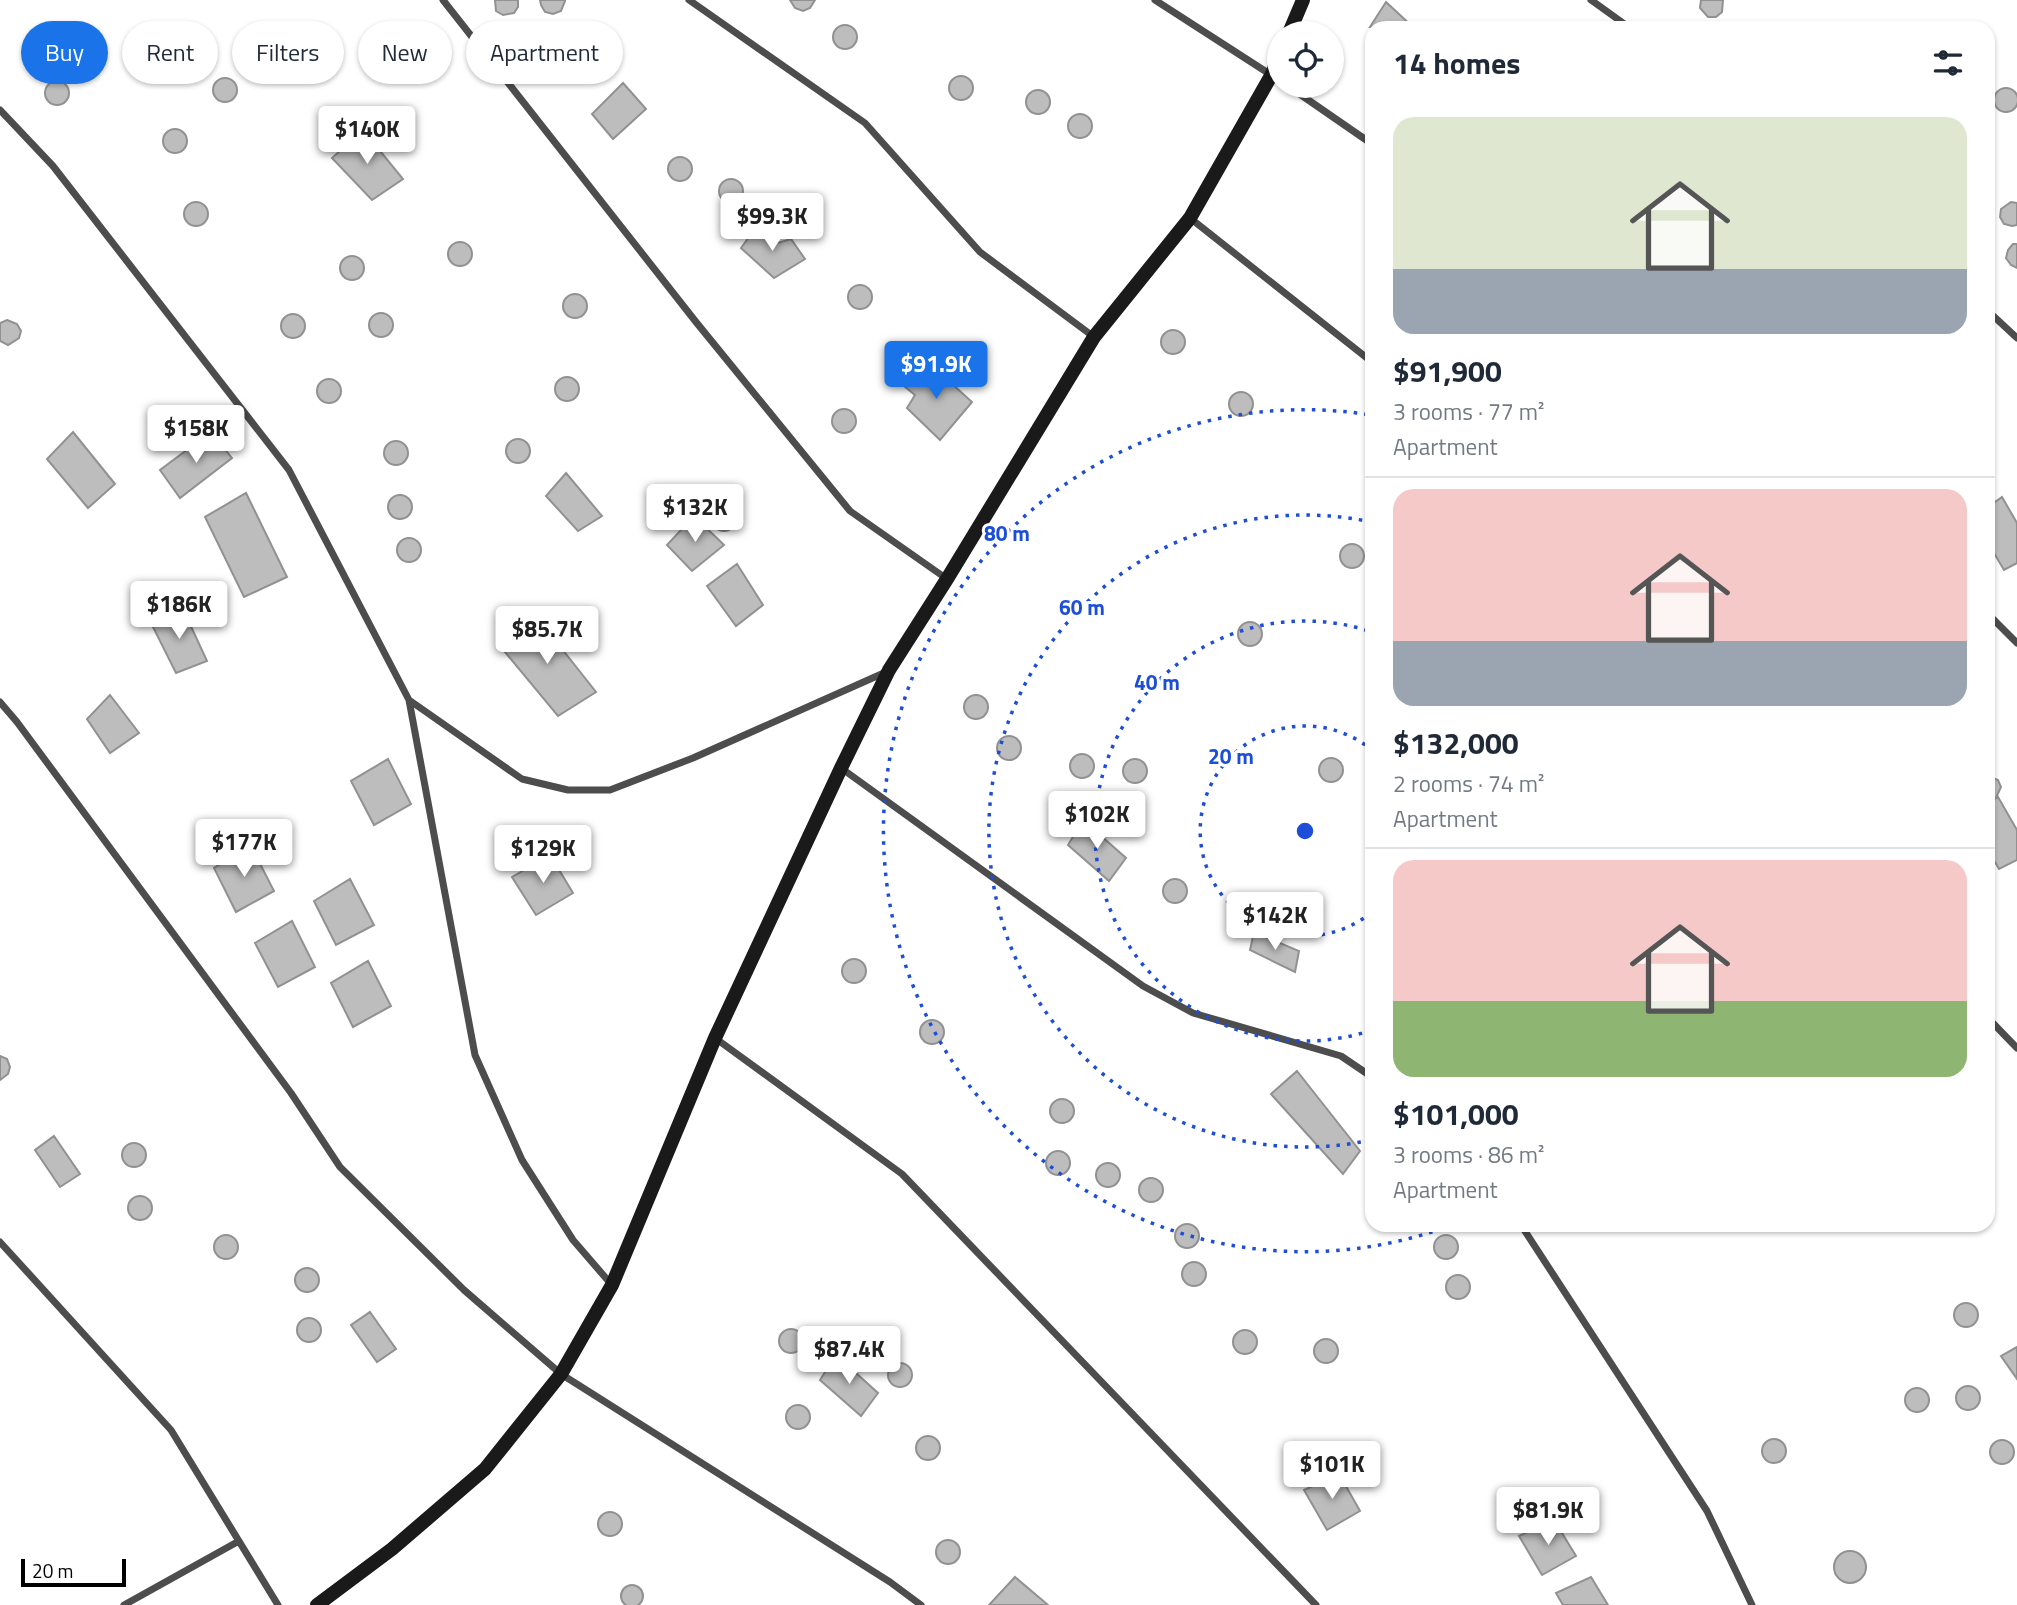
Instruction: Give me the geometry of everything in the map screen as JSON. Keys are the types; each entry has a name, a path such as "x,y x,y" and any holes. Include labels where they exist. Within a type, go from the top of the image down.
{"street":[{"path":"443,0 696,322 850,511 947,579"},
{"path":"689,0 865,123 980,252 1094,337"},
{"path":"1155,0 1267,72"},
{"path":"1294,21 1303,0"},
{"path":"1591,0 1620,21"},
{"path":"317,1605 393,1549 485,1469 561,1374 612,1285 715,1038 889,670 1094,337 1190,218 1267,90"},
{"path":"1305,98 1365,139"},
{"path":"0,110 53,166 289,470 409,700 475,1055 522,1160 573,1240 612,1285"},
{"path":"1190,218 1365,356"},
{"path":"1995,318 2017,338"},
{"path":"1995,621 2017,643"},
{"path":"409,700 522,779 568,790 610,790 693,758 889,670"},
{"path":"0,702 290,1093 340,1167 464,1290 561,1374 921,1605"},
{"path":"841,768 1143,986 1193,1013 1341,1056 1365,1072"},
{"path":"1995,1024 2017,1048"},
{"path":"715,1038 902,1174 1316,1605"},
{"path":"1526,1232 1707,1511 1752,1605"},
{"path":"0,1241 171,1430 278,1605"},
{"path":"124,1605 239,1541"}],"building":[{"path":"495,0 518,0 518,7 514,13 503,15 496,11"},
{"path":"540,0 565,1 561,11 553,14 545,12"},
{"path":"790,0 815,0 810,8 803,11 795,8"},
{"path":"1701,0 1723,0 1722,12 1716,17 1708,17 1700,8"},
{"path":"1386,2 1406,21 1374,21"},
{"path":"845,25 854,28 857,37 854,46 845,49 836,46 833,37 836,28"},
{"path":"961,76 970,79 973,88 970,97 961,100 952,97 949,88 952,79"},
{"path":"230,79 232,84 236,85 234,99 225,102 216,99 213,90 218,80"},
{"path":"623,83 646,109 613,139 592,114"},
{"path":"48,84 66,84 66,102 57,105 48,102 45,93"},
{"path":"2011,89 2017,95 2015,109 2006,112 1997,109 1997,91"},
{"path":"1038,90 1047,93 1050,102 1047,111 1038,114 1029,111 1026,102 1029,93"},
{"path":"1080,114 1089,117 1092,126 1089,135 1080,138 1071,135 1068,126 1071,117"},
{"path":"175,129 184,132 187,141 184,150 175,153 166,150 163,141 166,132"},
{"path":"363,130 403,179 372,200 332,158"},
{"path":"680,157 689,160 692,169 689,178 680,181 671,178 668,169 671,160"},
{"path":"731,179 740,182 743,191 740,200 731,203 722,200 719,191 722,182"},
{"path":"196,202 205,205 208,214 205,223 196,226 187,223 184,214 187,205"},
{"path":"2011,202 2017,203 2017,225 2012,226 2004,224 2000,217 2001,209"},
{"path":"757,226 778,243 791,239 805,259 774,278 741,248"},
{"path":"460,242 469,245 472,254 469,263 460,266 451,263 448,254 451,245"},
{"path":"2013,244 2017,244 2017,268 2006,258"},
{"path":"352,256 361,259 364,268 361,277 352,280 343,277 340,268 343,259"},
{"path":"860,285 869,288 872,297 869,306 860,309 851,306 848,297 851,288"},
{"path":"575,294 584,297 587,306 584,315 575,318 566,315 563,306 566,297"},
{"path":"381,313 390,316 393,325 390,334 381,337 372,334 369,325 372,316"},
{"path":"293,314 302,317 305,326 302,335 293,338 284,335 281,326 284,317"},
{"path":"7,320 17,324 21,331 19,338 8,345 0,341 0,323"},
{"path":"1173,330 1182,333 1185,342 1182,351 1173,354 1164,351 1161,342 1164,333"},
{"path":"928,362 972,402 940,440 907,408 915,395 905,387"},
{"path":"567,377 576,380 579,389 576,398 567,401 558,398 555,389 558,380"},
{"path":"329,379 338,382 341,391 338,400 329,403 320,400 317,391 320,382"},
{"path":"1241,392 1250,395 1253,404 1250,413 1241,416 1232,413 1229,404 1232,395"},
{"path":"844,409 853,412 856,421 853,430 844,433 835,430 832,421 835,412"},
{"path":"73,432 115,484 88,508 47,459"},
{"path":"211,432 232,458 180,498 160,470"},
{"path":"518,439 527,442 530,451 527,460 518,463 509,460 506,451 509,442"},
{"path":"396,441 405,444 408,453 405,462 396,465 387,462 384,453 387,444"},
{"path":"566,473 602,516 578,531 546,496"},
{"path":"246,493 287,577 244,597 205,517"},
{"path":"400,495 409,498 412,507 409,516 400,519 391,516 388,507 391,498"},
{"path":"2002,497 2017,523 2017,563 2004,570 1995,555 1995,502"},
{"path":"724,507 733,510 736,519 733,528 724,531 715,528 712,519 715,510"},
{"path":"694,516 724,545 692,571 667,545"},
{"path":"409,538 418,541 421,550 418,559 409,562 400,559 397,550 400,541"},
{"path":"1352,544 1361,547 1364,556 1361,565 1352,568 1343,565 1340,556 1343,547"},
{"path":"737,564 763,605 736,626 707,586"},
{"path":"182,607 207,661 176,673 151,623"},
{"path":"532,611 596,692 558,716 500,646"},
{"path":"1250,622 1259,625 1262,634 1259,643 1250,646 1241,643 1238,634 1241,625"},
{"path":"110,695 139,733 110,753 87,719"},
{"path":"976,695 985,698 988,707 985,716 976,719 967,716 964,707 967,698"},
{"path":"1009,736 1018,739 1021,748 1018,757 1009,760 1000,757 997,748 1000,739"},
{"path":"1082,754 1091,757 1094,766 1091,775 1082,778 1073,775 1070,766 1073,757"},
{"path":"1331,758 1340,761 1343,770 1340,779 1331,782 1322,779 1319,770 1322,761"},
{"path":"388,759 411,804 374,825 351,781"},
{"path":"1135,759 1144,762 1147,771 1144,780 1135,783 1126,780 1123,771 1126,762"},
{"path":"1995,779 2001,787 1995,798"},
{"path":"1110,793 1119,796 1122,805 1119,814 1110,817 1101,814 1098,805 1101,796"},
{"path":"1998,797 2017,830 2017,860 1999,869 1995,862 1995,799"},
{"path":"1083,820 1126,858 1109,881 1068,845"},
{"path":"251,846 274,891 236,912 214,868"},
{"path":"550,855 573,893 536,915 512,877"},
{"path":"350,879 374,925 336,945 314,901"},
{"path":"1175,879 1184,882 1187,891 1184,900 1175,903 1166,900 1163,891 1166,882"},
{"path":"292,921 315,967 278,987 255,943"},
{"path":"1254,932 1299,951 1295,972 1250,950"},
{"path":"854,959 863,962 866,971 863,980 854,983 845,980 842,971 845,962"},
{"path":"368,961 391,1006 353,1027 331,983"},
{"path":"932,1020 941,1023 944,1032 941,1041 932,1044 923,1041 920,1032 923,1023"},
{"path":"0,1056 7,1059 10,1067 8,1074 0,1080"},
{"path":"1297,1071 1360,1151 1343,1174 1271,1094"},
{"path":"1062,1099 1071,1102 1074,1111 1071,1120 1062,1123 1053,1120 1050,1111 1053,1102"},
{"path":"54,1136 80,1174 60,1187 35,1150"},
{"path":"134,1143 143,1146 146,1155 143,1164 134,1167 125,1164 122,1155 125,1146"},
{"path":"1058,1151 1067,1154 1070,1163 1067,1172 1058,1175 1049,1172 1046,1163 1049,1154"},
{"path":"1108,1163 1117,1166 1120,1175 1117,1184 1108,1187 1099,1184 1096,1175 1099,1166"},
{"path":"1151,1178 1160,1181 1163,1190 1160,1199 1151,1202 1142,1199 1139,1190 1142,1181"},
{"path":"140,1196 149,1199 152,1208 149,1217 140,1220 131,1217 128,1208 131,1199"},
{"path":"1187,1224 1196,1227 1199,1236 1196,1245 1187,1248 1178,1245 1175,1236 1178,1227"},
{"path":"226,1235 235,1238 238,1247 235,1256 226,1259 217,1256 214,1247 217,1238"},
{"path":"1446,1235 1455,1238 1458,1247 1455,1256 1446,1259 1437,1256 1434,1247 1437,1238"},
{"path":"1194,1262 1203,1265 1206,1274 1203,1283 1194,1286 1185,1283 1182,1274 1185,1265"},
{"path":"307,1268 316,1271 319,1280 316,1289 307,1292 298,1289 295,1280 298,1271"},
{"path":"1458,1275 1467,1278 1470,1287 1467,1296 1458,1299 1449,1296 1446,1287 1449,1278"},
{"path":"1966,1303 1975,1306 1978,1315 1975,1324 1966,1327 1957,1324 1954,1315 1957,1306"},
{"path":"370,1312 396,1349 377,1362 351,1325"},
{"path":"309,1318 318,1321 321,1330 318,1339 309,1342 300,1339 297,1330 300,1321"},
{"path":"791,1329 800,1332 803,1341 800,1350 791,1353 782,1350 779,1341 782,1332"},
{"path":"1245,1330 1254,1333 1257,1342 1254,1351 1245,1354 1236,1351 1233,1342 1236,1333"},
{"path":"1326,1339 1335,1342 1338,1351 1335,1360 1326,1363 1317,1360 1314,1351 1317,1342"},
{"path":"2017,1347 2017,1379 2001,1356"},
{"path":"836,1355 878,1393 861,1416 820,1380"},
{"path":"900,1363 909,1366 912,1375 909,1384 900,1387 891,1384 888,1375 891,1366"},
{"path":"1968,1386 1979,1393 1980,1398 1973,1409 1968,1410 1957,1403 1956,1398 1963,1387"},
{"path":"1917,1388 1928,1395 1929,1400 1922,1411 1917,1412 1906,1405 1905,1400 1912,1389"},
{"path":"798,1405 806,1409 810,1417 806,1425 798,1429 790,1425 786,1417 790,1409"},
{"path":"928,1436 936,1440 940,1448 936,1456 928,1460 920,1456 916,1448 920,1440"},
{"path":"1774,1439 1783,1442 1786,1451 1783,1460 1774,1463 1765,1460 1762,1451 1765,1442"},
{"path":"2002,1440 2013,1447 2014,1452 2007,1463 2002,1464 1991,1457 1990,1452 1997,1441"},
{"path":"1339,1474 1360,1511 1327,1530 1304,1490"},
{"path":"610,1512 618,1516 622,1524 618,1532 610,1536 602,1532 598,1524 602,1516"},
{"path":"1554,1520 1576,1556 1542,1575 1519,1536"},
{"path":"948,1540 956,1544 960,1552 956,1560 948,1564 940,1560 936,1552 940,1544"},
{"path":"1850,1551 1862,1555 1866,1567 1862,1579 1850,1583 1838,1579 1834,1567 1838,1555"},
{"path":"1015,1577 1048,1605 989,1605"},
{"path":"1591,1577 1608,1605 1563,1605 1556,1593"},
{"path":"632,1585 640,1588 640,1604 624,1604 621,1596 624,1588"}]}
